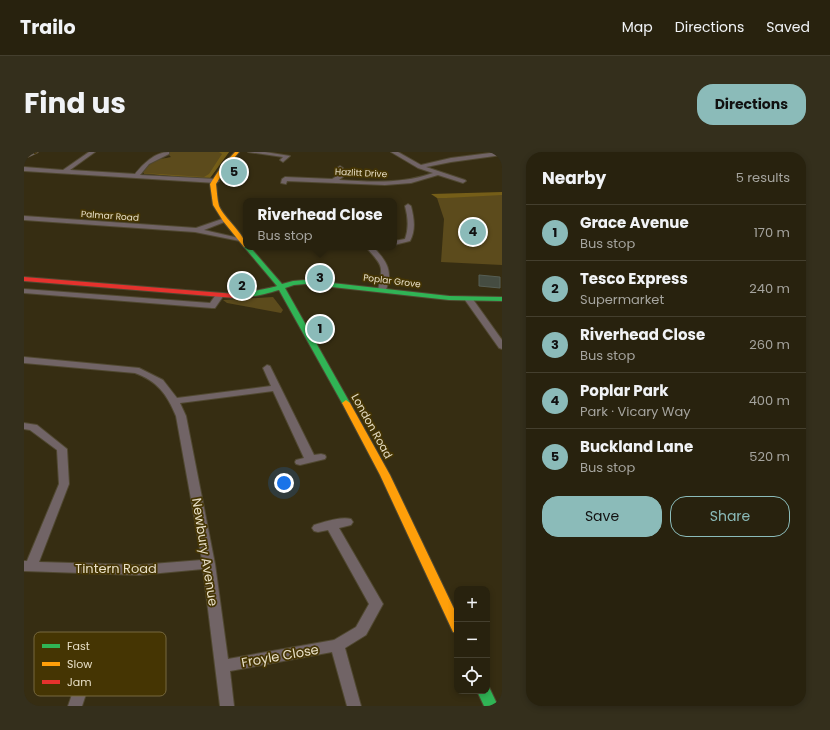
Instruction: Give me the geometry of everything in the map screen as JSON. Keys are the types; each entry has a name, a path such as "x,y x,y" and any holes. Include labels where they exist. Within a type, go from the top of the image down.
{"main road":[{"path":"214,183 223,168 237,152"},
{"name":"London Road","path":"214,183 216,205 225,220 243,243"},
{"name":"London Road","path":"249,250 281,287 291,303 385,475 454,622"},
{"name":"Poplar Grove","path":"24,279 220,295 247,295 293,283 305,282 469,300 502,299"},
{"path":"485,694 491,706"}],"street":[{"path":"64,172 92,152"},
{"path":"251,152 287,156 283,160"},
{"path":"394,152 420,167 464,181"},
{"path":"420,167 452,160 502,153"},
{"path":"138,175 147,164 167,155"},
{"path":"333,180 340,177 341,168"},
{"path":"24,169 138,175 214,183"},
{"name":"Hazlitt Drive","path":"284,183 285,179 333,180 385,185 424,179 438,173"},
{"path":"24,175 52,174 214,183"},
{"path":"397,242 408,240 411,234 411,218 408,206"},
{"name":"Palmar Road","path":"24,218 195,230 243,244"},
{"name":"Palmar Road","path":"195,230 225,220"},
{"path":"372,250 382,260 386,272 382,290"},
{"path":"24,291 212,306 220,295"},
{"path":"469,300 502,346"},
{"name":"Newbury Avenue","path":"24,360 136,370 148,374 161,382 176,401 181,416 209,564 227,706"},
{"path":"267,368 305,461 321,457"},
{"path":"176,401 276,388"},
{"path":"24,426 33,427 62,449 64,484 27,566"},
{"name":"Froyle Close","path":"222,666 337,645 361,631 376,604 324,526 347,522"},
{"name":"Tintern Road","path":"27,566 139,570 209,564"},
{"path":"337,645 354,706"},
{"path":"75,706 78,696"}],"shaded area":[{"path":"170,152 229,152 210,178 144,174 143,172 146,167 153,162 159,159 171,157 168,154"},
{"path":"219,152 229,152 210,178 199,179 144,173 204,177 209,174 222,154"},
{"path":"502,192 502,195 446,198 437,198 431,194"},
{"path":"502,193 502,265 441,262 444,219 437,198"},
{"path":"273,297 283,310 281,313 227,303 223,300"}],"building":[{"path":"479,275 500,277 500,288 479,286"},
{"path":"242,279 254,283 244,289 232,285"}],"railway":[{"path":"24,158 37,152"}],"traffic: fast":[{"path":"250,250 281,287 346,403"},
{"path":"244,295 265,292 293,283 305,282 449,298 502,299"},
{"path":"485,694 491,706"}],"traffic: slow":[{"path":"237,152 223,168 213,184 216,205 225,220 243,242"},
{"path":"346,403 385,475 454,622"}],"traffic: jam":[{"path":"24,279 235,296 244,295"}],"place":[{"name":"Buckland Lane","path":"234,172"},
{"name":"Poplar Park","path":"473,232"},
{"name":"Riverhead Close","path":"320,278"},
{"name":"Tesco Express","path":"242,286"},
{"name":"Grace Avenue","path":"320,329"}]}
